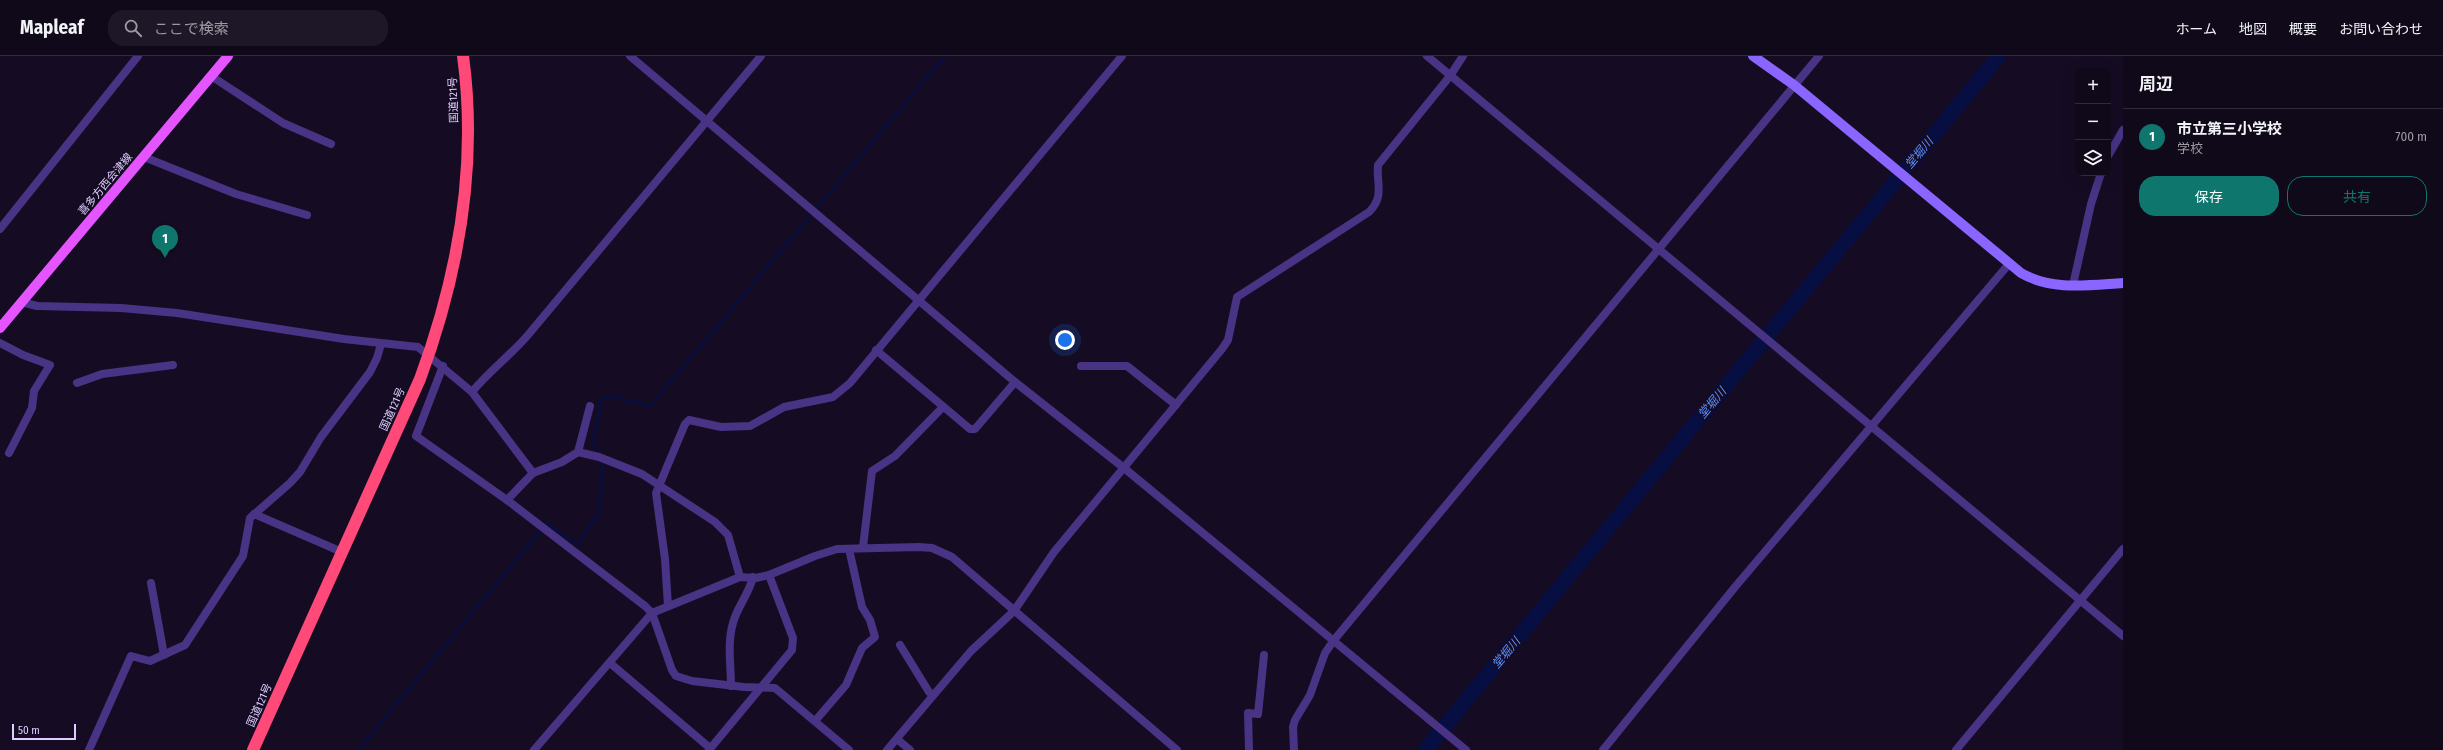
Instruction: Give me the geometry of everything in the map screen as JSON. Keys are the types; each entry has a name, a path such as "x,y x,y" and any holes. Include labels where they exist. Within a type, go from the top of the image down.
{"highway":[{"name":"国道121号","path":"253,750 429,355 454,269 464,198 468,124 463,56"}],"main road":[{"name":"喜多方西会津線","path":"2,324 228,56"}],"street":[{"path":"0,229 138,56"},
{"path":"630,56 1015,382 1124,468 1466,750"},
{"path":"472,392 485,377 511,354 528,336 761,56"},
{"path":"668,606 665,559 656,493 685,424 689,420 721,427 750,426 784,407 833,396 850,383 918,299 1122,56"},
{"path":"1426,56 1873,426 2123,636"},
{"path":"887,750 971,651 1014,612 1054,552 1228,340 1237,297 1369,212 1377,204 1379,187 1378,165 1450,76 1463,56"},
{"path":"1753,56 1794,86 2008,265 2038,281 2074,285 2123,284"},
{"path":"1294,750 1293,728 1295,720 1310,695 1325,653 1334,640 1660,250 1819,56"},
{"path":"211,76 283,123 331,144"},
{"path":"2111,151 2123,130"},
{"path":"144,157 236,194 307,215"},
{"path":"2074,285 2091,204 2100,176"},
{"path":"1603,750 1735,587 2008,265"},
{"path":"21,302 37,306 121,308 177,313 381,344 418,347 443,366 472,392 533,473"},
{"path":"0,343 23,355 50,365 34,391 32,408 9,453"},
{"path":"89,750 131,656 147,662 185,645 243,556 247,543 250,518 290,483 300,472 321,437 370,372 377,358 381,344"},
{"path":"876,350 970,429 975,429 1015,382"},
{"path":"77,384 102,374 173,365"},
{"path":"443,366 416,436 507,500 652,613 672,670 676,676 692,681 732,686 763,686 777,689 849,750"},
{"path":"1081,366 1127,366 1176,405"},
{"path":"507,500 533,473 562,462 578,452 590,406"},
{"path":"863,547 872,471 895,456 943,407"},
{"path":"578,452 625,467 660,485 715,522 728,535 740,577"},
{"path":"254,514 342,552"},
{"path":"535,750 652,613 740,577 769,575 826,552 863,547 918,547 932,548 952,557 1014,612 1177,750"},
{"path":"815,721 846,685 862,648 875,637 870,620 862,607 849,548"},
{"path":"1956,750 2123,549"},
{"path":"610,663 710,749 789,654 794,638 769,575"},
{"path":"732,686 730,636 733,622 750,590 753,577"},
{"path":"151,583 164,655"},
{"path":"900,645 929,692 934,695"},
{"path":"1249,750 1248,713 1258,714 1264,655"},
{"path":"897,739 910,750"}],"waterway":[{"path":"599,455 593,443 602,399 611,396 650,406 945,56"},
{"name":"堂堀川","path":"1425,750 1999,56"},
{"path":"358,750 547,523 578,545 598,514 603,465 601,459"}],"place":[{"name":"市立第三小学校","path":"165,258"}]}
